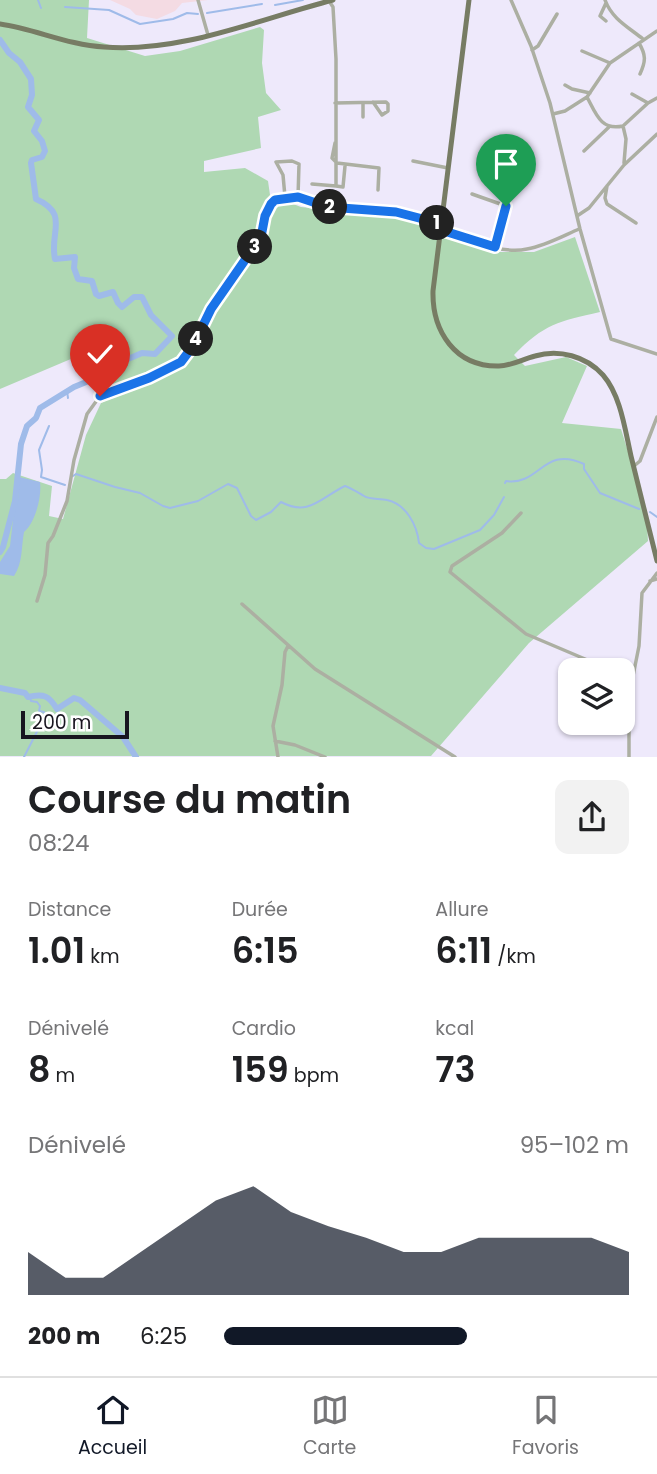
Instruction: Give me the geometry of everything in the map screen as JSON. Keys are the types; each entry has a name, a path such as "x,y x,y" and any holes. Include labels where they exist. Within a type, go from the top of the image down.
{"main road":[{"path":"469,0 433,305 438,326 450,347 467,359 488,366 501,366 547,354 569,355 588,362 604,376 615,397 657,561"},
{"path":"0,24 60,40 103,47 164,45 331,1"}],"street":[{"path":"198,0 208,35"},
{"path":"511,0 532,50 553,114 580,229 611,339 657,354"},
{"path":"331,1 334,15 336,186"},
{"path":"605,2 600,16 606,21"},
{"path":"605,2 621,24 637,34 641,41 645,63 640,74"},
{"path":"532,50 538,46 557,14"},
{"path":"553,114 565,111 589,95 610,63 657,31"},
{"path":"582,51 610,63"},
{"path":"565,85 589,95 598,118 609,127"},
{"path":"632,94 648,103"},
{"path":"584,151 609,127 623,126 656,99"},
{"path":"335,103 363,103 373,102 386,102 388,111 382,115 373,102"},
{"path":"363,103 363,117"},
{"path":"623,126 626,149 624,165"},
{"path":"577,216 589,208 624,165 657,134"},
{"path":"626,149 634,156"},
{"path":"285,198 282,175 276,162 292,161 299,164 298,197"},
{"path":"413,161 448,168"},
{"path":"337,163 379,168 378,190"},
{"path":"312,184 343,187 345,166"},
{"path":"607,184 607,204 636,223"},
{"path":"472,194 506,206 495,247"},
{"path":"37,601 45,575 48,543 67,500 74,460 87,414 100,396 107,392 149,378 181,362 193,346 211,309 261,237 265,216 271,204 285,198 298,197 328,207 396,212 495,247 514,250 529,249 580,229"},
{"path":"634,466 640,461 657,417"},
{"path":"521,513 502,533 452,566 450,572 526,634 582,658"},
{"path":"635,666 642,593 657,573"},
{"path":"650,581 657,579"},
{"path":"242,604 315,669 455,757"},
{"path":"278,757 273,726 288,646"},
{"path":"629,735 629,757"},
{"path":"275,741 295,745 325,757"}],"shaded area":[{"path":"110,0 208,0 182,3 175,11 157,19 136,15 130,9"}],"green space":[{"path":"0,0 89,0 87,38 145,56 180,51 260,27 264,30 262,63 266,93 281,110 258,117 261,148 204,161 204,172 245,168 268,181 270,195 301,207 393,216 436,226 443,235 501,252 534,252 575,237 600,312 553,325 534,336 514,355 525,366 566,357 587,366 562,423 621,429 646,509 648,541 529,643 431,756 0,756 0,479 6,479 13,473 52,486 49,516 63,519 86,435 101,403 118,394 85,353 0,389"}],"water":[{"path":"19,477 40,482 40,488 39,502 24,532 20,560 14,576 0,574 0,562 10,546"}],"waterway":[{"path":"38,0 41,8"},
{"path":"275,5 303,0"},
{"path":"207,13 262,4"},
{"path":"65,7 109,10 140,24 173,19 187,13 198,14"},
{"path":"0,40 31,79 32,95 28,107 39,120 34,131 42,141 45,151 42,157 32,160 31,163 36,199 46,205 55,217 55,259 75,257 74,268 78,279 92,281 99,296 113,292 122,307 134,297 142,297 151,315 172,336 155,354 142,353 114,365 96,378 74,387 40,408 36,418 27,426 21,444 15,501 0,552"},
{"path":"67,391 68,398"},
{"path":"49,426 39,450 41,477 65,485"},
{"path":"505,483 527,478 550,462 570,459 584,464 584,469 600,493 639,509"},
{"path":"73,476 76,474 140,493 170,508 198,501 228,484 237,488 251,516 256,520 271,512 281,502 299,508 307,507 345,486 366,497 387,500 400,506 413,523 419,543 434,549 480,530 494,515 504,497"},
{"path":"650,512 657,517"},
{"path":"0,688 25,693 28,697 46,697 57,709 74,698 80,700 123,737 136,757"},
{"path":"24,757 45,716 44,712 39,711 37,702 31,701 30,697"}],"route":[{"path":"100,396 149,378 181,362 193,346 211,309 250,256 261,237 265,216 275,200 298,197 328,207 396,212 442,224 441,230 495,247 506,206"}]}
